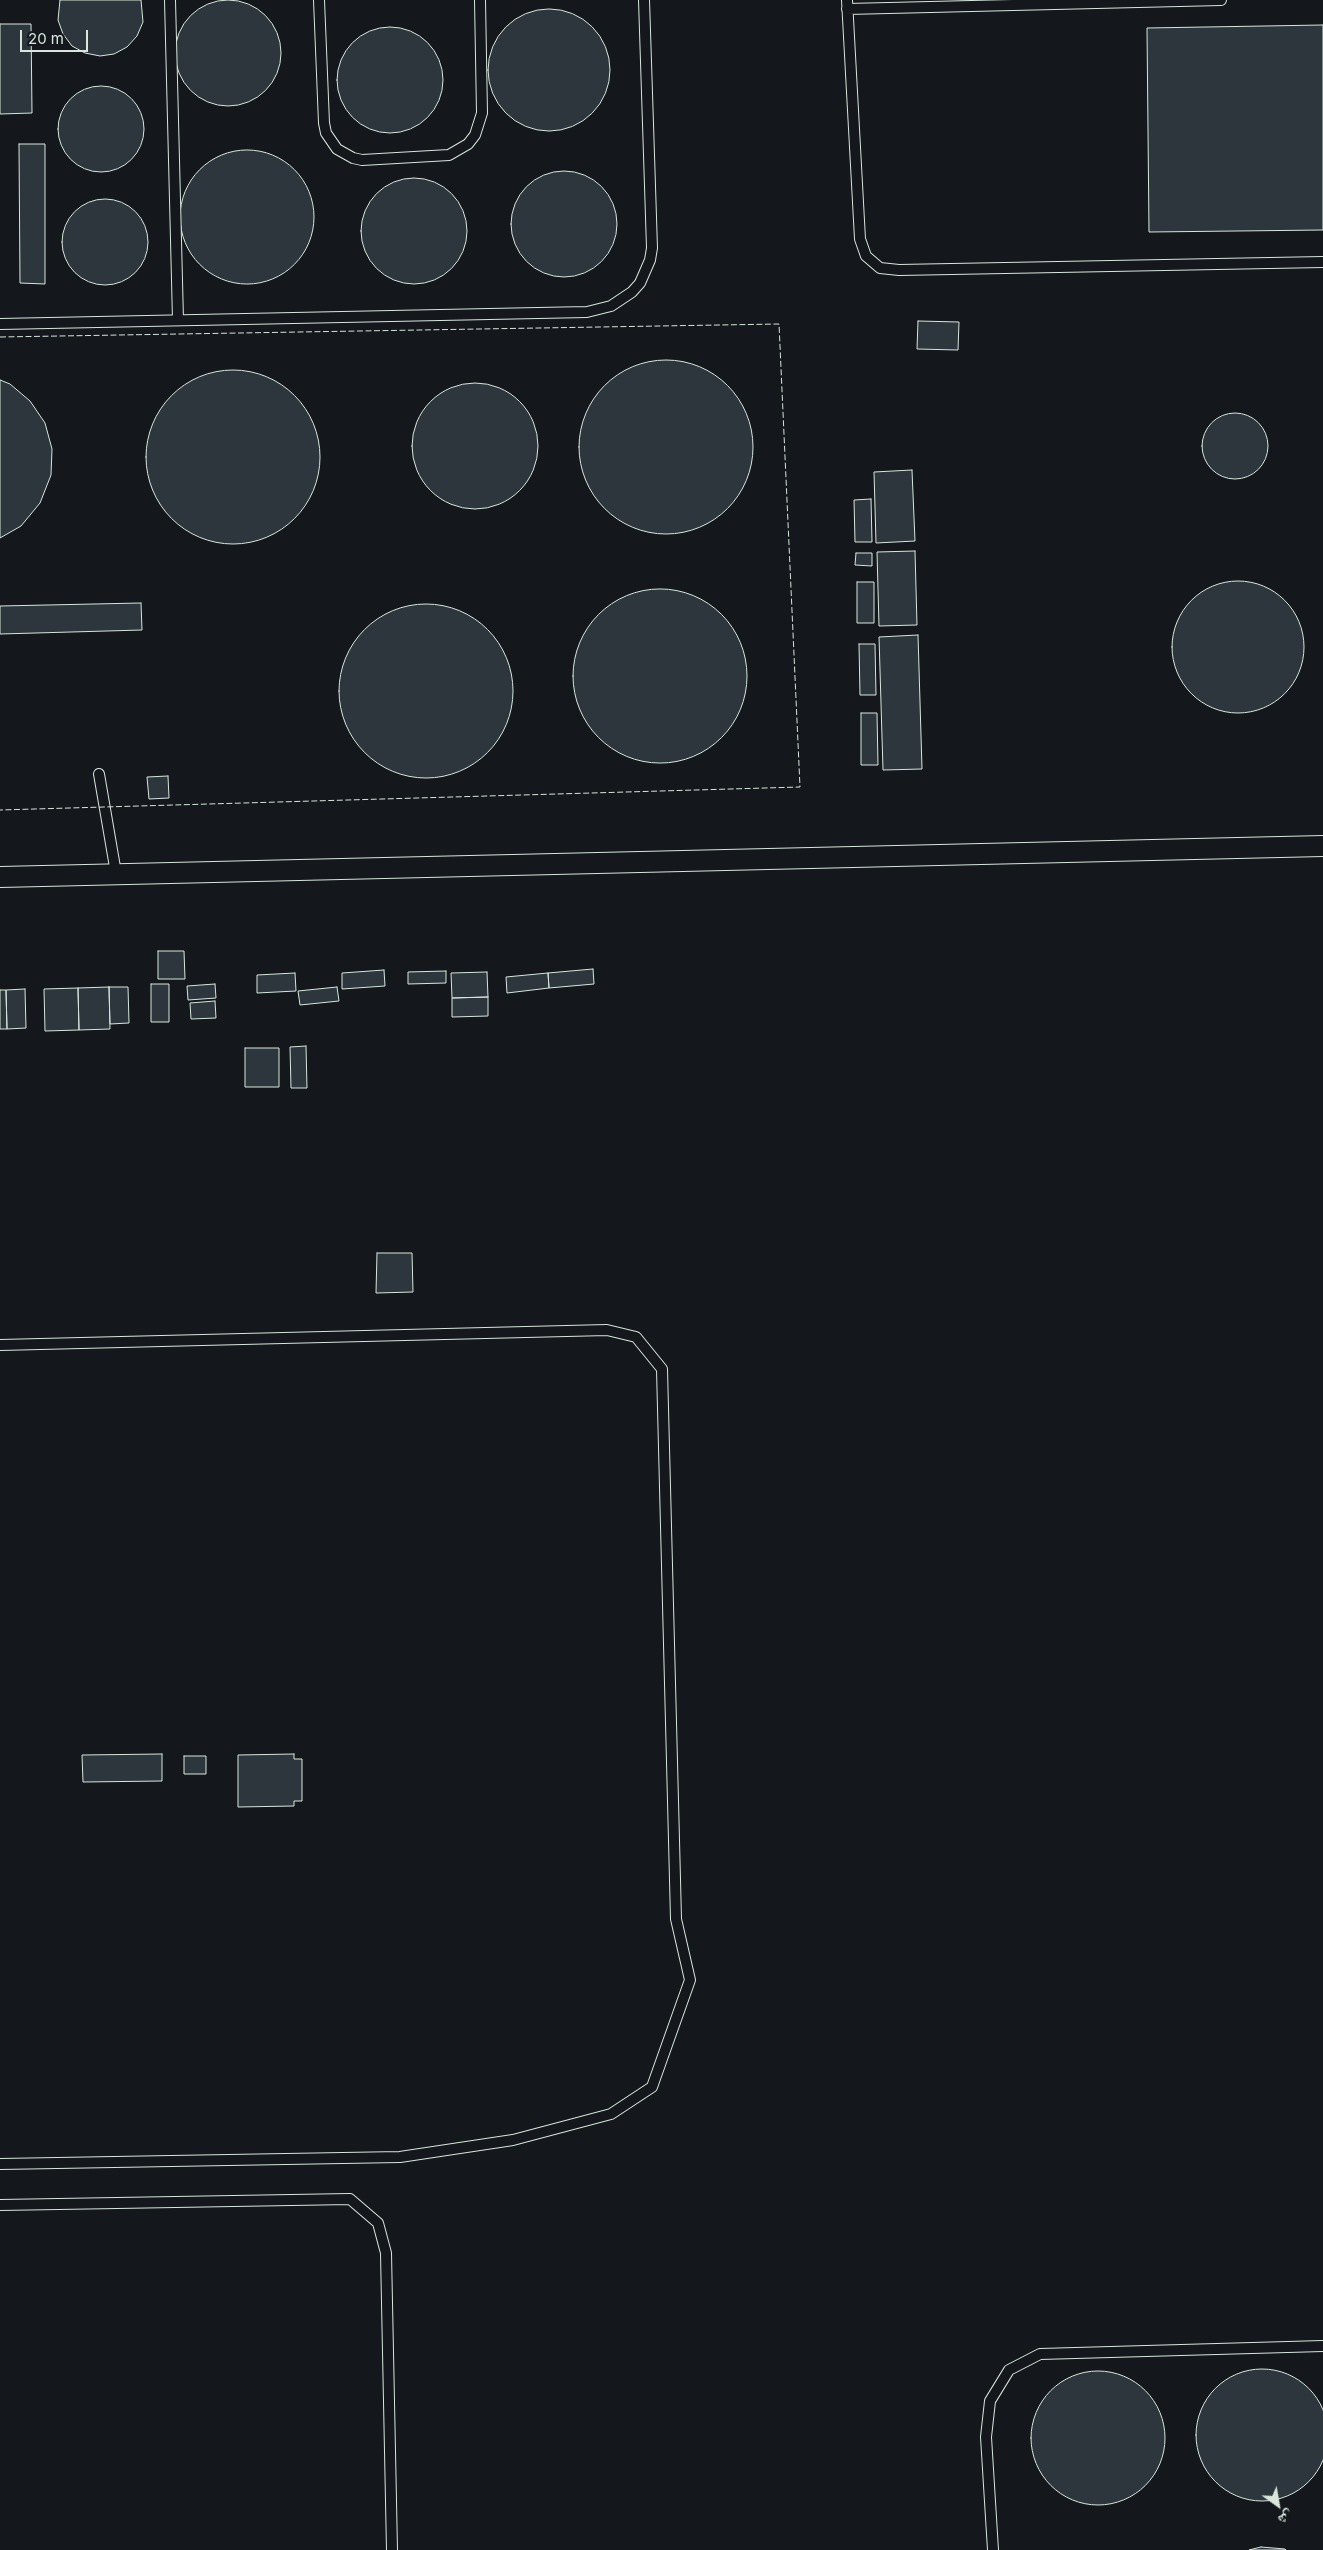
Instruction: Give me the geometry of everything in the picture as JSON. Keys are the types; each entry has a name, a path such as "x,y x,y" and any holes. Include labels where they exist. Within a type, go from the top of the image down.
{"street":[{"path":"0,877 1323,846"}],"lane":[{"path":"170,0 178,320"},
{"path":"319,0 326,133 337,149 353,158 362,160 449,156 464,147 475,135 482,113 480,0"},
{"path":"0,324 587,312 600,310 622,300 632,292 643,277 650,260 652,248 644,0"},
{"path":"1221,0 847,5 860,239 866,256 880,268 899,270 1323,262"},
{"path":"99,774 116,873"},
{"path":"0,1345 607,1330 636,1337 662,1369 676,1918 690,1980 652,2087 611,2114 513,2140 400,2157 0,2164"},
{"path":"0,2205 350,2199 378,2223 386,2253 392,2550"},
{"path":"993,2550 986,2437 990,2401 1008,2370 1040,2354 1323,2346"}],"building":[{"path":"60,0 141,0 143,22 137,36 127,47 114,54 100,56 85,53 72,46 63,34 58,20"},
{"path":"228,0 248,4 265,16 277,33 281,53 277,73 265,90 248,102 228,106 208,102 191,90 179,73 175,53 179,33 191,16 208,4"},
{"path":"549,9 573,13 592,27 606,46 610,70 606,94 592,113 573,127 549,131 525,127 506,113 492,94 488,70 492,46 506,27 525,13"},
{"path":"0,24 31,24 32,113 0,114"},
{"path":"1323,25 1323,230 1149,232 1147,28"},
{"path":"390,27 410,31 428,42 439,60 443,80 439,100 428,118 410,129 390,133 370,129 352,118 341,100 337,80 341,60 352,42 370,31"},
{"path":"101,86 117,90 131,99 140,113 144,129 140,145 131,159 117,168 101,172 85,168 71,159 62,145 58,129 62,113 71,99 85,90"},
{"path":"19,144 45,144 45,284 20,283"},
{"path":"247,150 273,155 284,161 294,170 303,180 309,191 314,217 309,243 303,254 294,264 284,273 273,279 247,284 221,279 210,273 200,264 191,254 185,243 180,217 185,191 191,180 200,170 210,161 221,155"},
{"path":"564,171 584,175 601,187 613,204 617,224 613,244 601,261 584,273 564,277 544,273 527,261 515,244 511,224 515,204 527,187 544,175"},
{"path":"414,178 434,182 452,193 463,211 467,231 463,251 452,269 434,280 414,284 394,280 376,269 365,251 361,231 365,211 376,193 394,182"},
{"path":"105,199 121,203 135,212 144,226 148,242 144,258 135,272 121,281 105,285 89,281 75,272 66,258 62,242 66,226 75,212 89,203"},
{"path":"918,321 959,322 958,350 917,349"},
{"path":"666,360 683,362 707,370 733,392 743,406 749,422 753,447 751,464 743,488 721,514 707,524 691,530 666,534 649,532 625,524 599,502 589,488 583,472 579,447 581,430 589,406 611,380 625,370 641,364"},
{"path":"233,370 250,372 274,380 300,402 310,416 316,432 320,457 318,474 310,498 288,524 274,534 258,540 233,544 216,542 192,534 166,512 156,498 150,482 146,457 148,440 156,416 178,390 192,380 208,374"},
{"path":"0,380 10,384 30,401 45,423 52,449 51,475 40,503 21,526 0,538"},
{"path":"475,383 499,388 519,402 533,422 538,446 533,470 519,490 499,504 475,509 451,504 431,490 417,470 412,446 417,422 431,402 451,388"},
{"path":"1235,413 1248,416 1258,423 1265,433 1268,446 1265,459 1258,469 1248,476 1235,479 1222,476 1212,469 1205,459 1202,446 1205,433 1212,423 1222,416"},
{"path":"912,470 915,541 876,543 874,472"},
{"path":"871,499 872,542 855,542 854,500"},
{"path":"915,551 917,625 879,626 877,552"},
{"path":"856,553 872,553 872,566 855,565"},
{"path":"1238,581 1251,582 1263,586 1285,600 1299,622 1303,634 1303,660 1299,672 1285,694 1263,708 1251,712 1238,713 1225,712 1213,708 1191,694 1177,672 1173,660 1172,647 1173,634 1177,622 1191,600 1213,586 1225,582"},
{"path":"857,582 874,582 874,623 857,623"},
{"path":"660,589 677,591 701,599 727,621 737,635 743,651 747,676 745,693 737,717 715,743 701,753 685,759 660,763 643,761 619,753 593,731 583,717 577,701 573,676 575,659 583,635 605,609 619,599 635,593"},
{"path":"141,603 142,630 0,634 0,606"},
{"path":"426,604 443,606 467,614 493,636 503,650 509,666 513,691 511,708 503,732 481,758 467,768 451,774 426,778 409,776 385,768 359,746 349,732 343,716 339,691 341,674 349,650 371,624 385,614 401,608"},
{"path":"918,635 922,769 883,770 879,637"},
{"path":"859,644 875,644 876,695 860,695"},
{"path":"861,713 877,713 878,765 861,765"},
{"path":"168,776 169,798 149,799 147,777"},
{"path":"158,951 184,951 185,979 158,979"},
{"path":"593,969 594,984 549,988 548,973"},
{"path":"384,970 385,986 342,989 342,973"},
{"path":"446,971 446,983 408,984 408,972"},
{"path":"487,972 488,997 452,998 451,973"},
{"path":"295,973 296,991 257,993 257,975"},
{"path":"548,973 549,988 507,993 506,977"},
{"path":"151,984 169,984 169,1022 151,1022"},
{"path":"215,984 216,998 188,1000 187,986"},
{"path":"109,987 128,987 129,1023 110,1024"},
{"path":"109,987 110,1029 79,1030 78,988"},
{"path":"337,987 339,1001 300,1005 298,991"},
{"path":"78,988 79,1030 45,1031 44,989"},
{"path":"25,989 26,1028 7,1029 6,990"},
{"path":"0,990 6,990 7,1029 0,1029"},
{"path":"488,997 488,1016 452,1017 452,998"},
{"path":"215,1001 216,1018 191,1019 190,1003"},
{"path":"306,1046 307,1088 291,1088 290,1047"},
{"path":"245,1048 279,1048 279,1087 245,1087"},
{"path":"377,1253 412,1253 413,1292 376,1293"},
{"path":"162,1754 162,1781 83,1782 82,1755"},
{"path":"294,1754 294,1759 302,1759 302,1801 294,1801 294,1806 238,1807 238,1755"},
{"path":"184,1756 206,1756 206,1774 184,1774"},
{"path":"1262,2369 1275,2370 1287,2374 1309,2388 1323,2410 1327,2422 1327,2448 1323,2460 1309,2482 1287,2496 1275,2500 1262,2501 1249,2500 1237,2496 1215,2482 1201,2460 1197,2448 1196,2435 1197,2422 1201,2410 1215,2388 1237,2374 1249,2370"},
{"path":"1098,2371 1124,2376 1135,2382 1145,2391 1154,2401 1160,2412 1165,2438 1160,2464 1154,2475 1145,2485 1135,2494 1124,2500 1098,2505 1072,2500 1061,2494 1051,2485 1042,2475 1036,2464 1031,2438 1036,2412 1042,2401 1051,2391 1061,2382 1072,2376"},
{"path":"1261,2547 1285,2549 1286,2550 1249,2550"}],"fence":[{"path":"0,337 779,324 800,787 0,810"}]}
